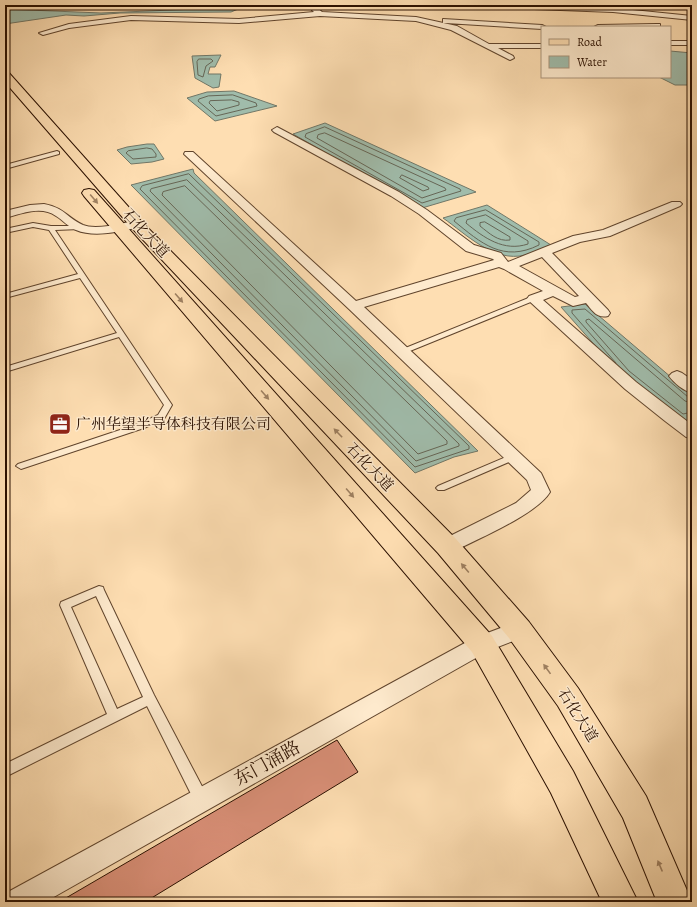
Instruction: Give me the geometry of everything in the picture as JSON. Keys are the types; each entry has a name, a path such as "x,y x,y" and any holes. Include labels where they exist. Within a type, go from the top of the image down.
{"main road":[{"name":"石化大道","path":"5,75 127,226 482,644 562,782 620,902"},
{"name":"石化大道","path":"5,95 31,122 57,153 127,226 447,546 519,630 568,697 635,807 675,902"}],"street":[{"path":"27,5 142,7 217,5"},
{"path":"310,5 320,14"},
{"path":"481,5 614,10 692,18"},
{"path":"43,33 69,26 131,18 239,21 320,14 541,27"},
{"path":"416,19 454,28 510,58"},
{"path":"671,43 692,43"},
{"path":"489,46 541,46"},
{"path":"277,130 395,194 423,212 470,248 497,256 504,264 573,302 589,298"},
{"path":"189,154 354,306 535,478 541,492 522,508 447,546"},
{"path":"354,306 544,252 577,239 606,233 676,204"},
{"path":"5,215 21,211 46,208 56,211 83,229 127,226"},
{"path":"544,252 603,313"},
{"path":"554,291 534,299 603,363 642,396 692,433"},
{"path":"677,376 692,388"},
{"name":"东门涌路","path":"18,902 482,644 519,630"}],"lane":[{"path":"5,167 57,153"},
{"path":"5,231 33,225 51,228 80,227"},
{"path":"21,466 141,426 161,417 168,405 51,228"},
{"path":"5,296 82,275"},
{"path":"402,351 534,299"},
{"path":"5,370 121,334"},
{"path":"441,488 514,457"},
{"path":"114,717 65,605 98,590 150,699 202,799"},
{"path":"5,771 150,699"}],"water":[{"path":"243,7 231,12 120,13 84,16 66,15 5,24 5,9 101,13"},
{"path":"671,51 692,53 692,85 675,85 661,78 671,78"},
{"path":"221,55 215,67 210,67 208,74 221,74 219,87 213,88 195,78 192,56"},
{"path":"234,91 277,106 215,121 187,98 207,92"},
{"path":"325,123 476,192 422,208 293,134"},
{"path":"154,144 164,159 131,164 117,150 127,147"},
{"path":"193,169 194,173 478,451 454,457 415,473 131,185"},
{"path":"487,205 551,245 525,255 502,255 481,246 443,218"},
{"path":"585,304 692,395 692,421 683,425 623,377 561,307"}],"building":[{"path":"337,740 358,772 145,902 59,902"}],"place":[{"name":"广州华望半导体科技有限公司","path":"60,424"}]}
